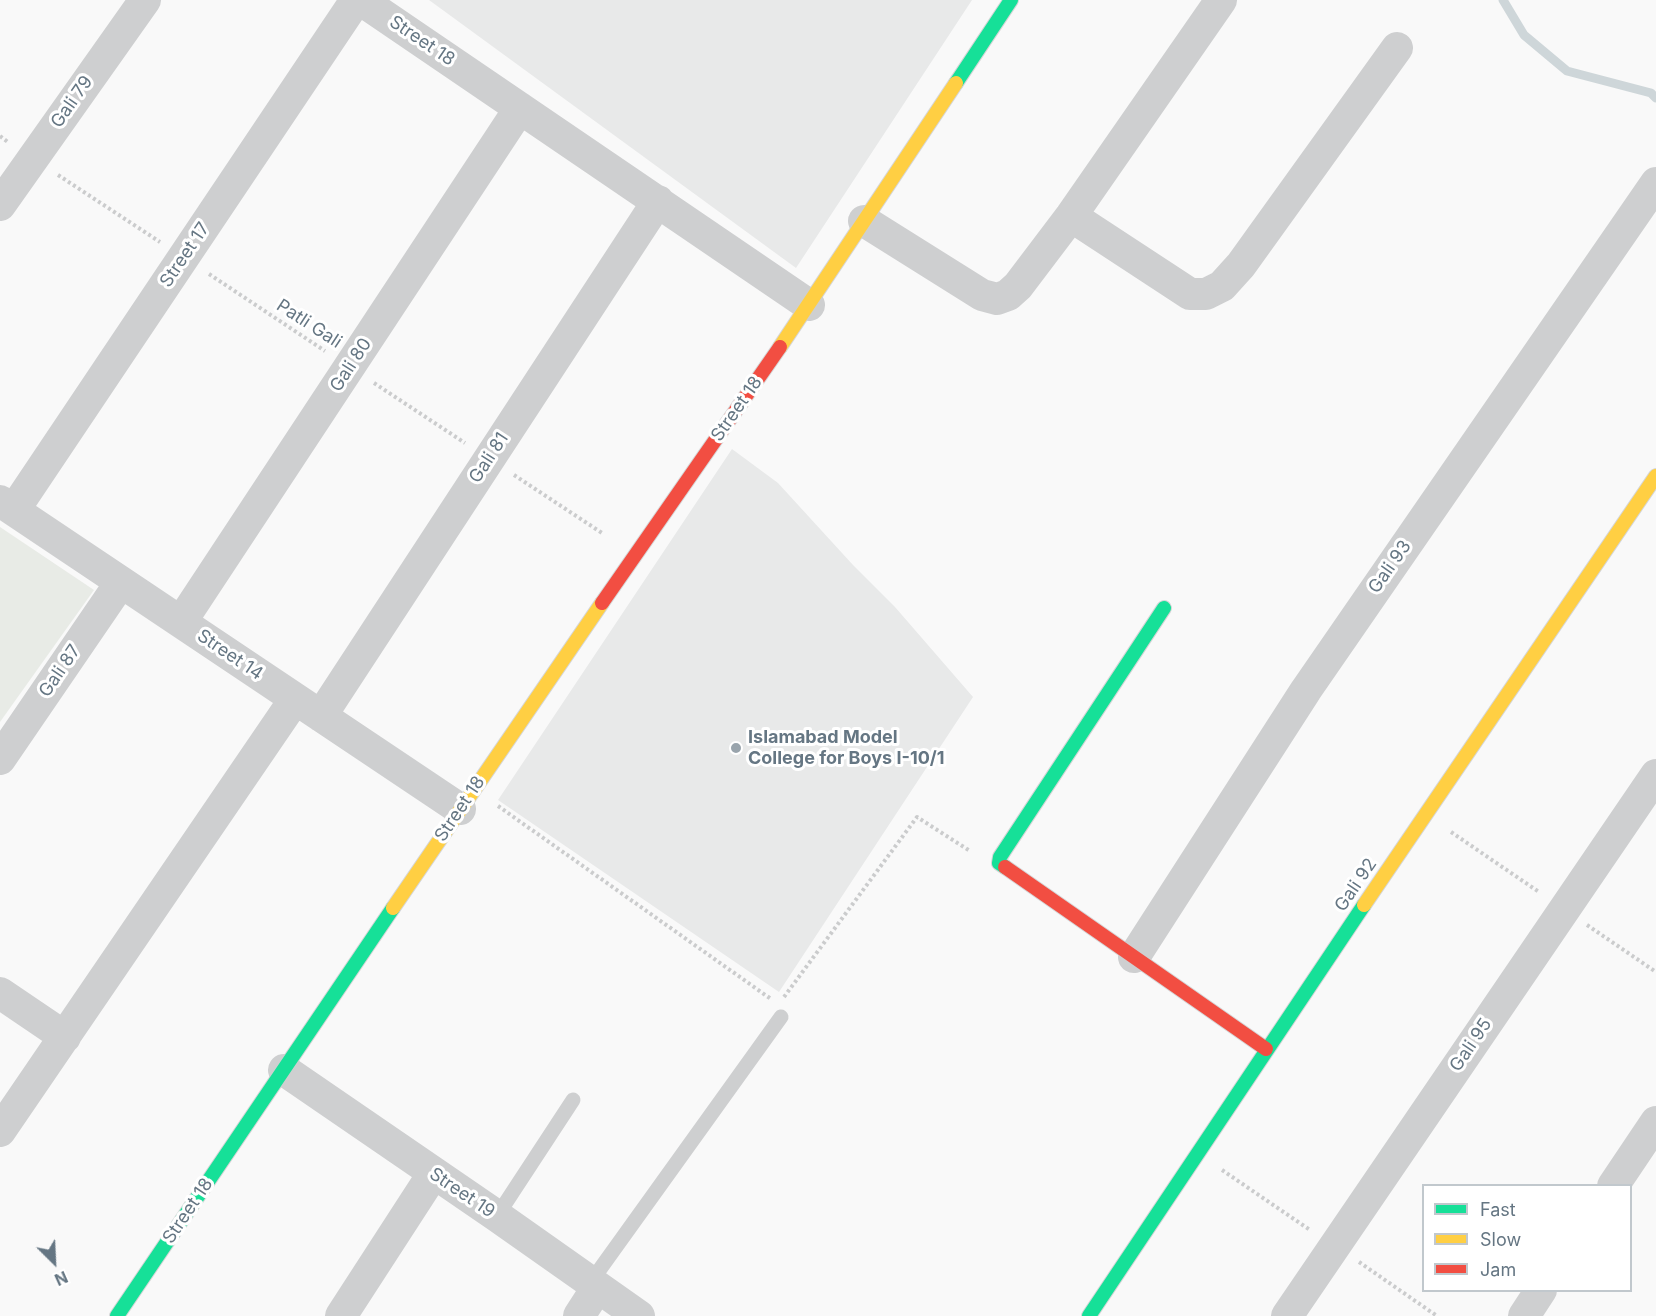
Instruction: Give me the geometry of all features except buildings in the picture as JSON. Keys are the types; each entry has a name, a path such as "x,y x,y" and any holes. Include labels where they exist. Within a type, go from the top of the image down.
{"street":[{"name":"Gali 79","path":"0,205 145,0"},
{"name":"Street 17","path":"7,506 356,0"},
{"name":"Street 18","path":"361,0 809,305"},
{"name":"Street 18","path":"117,1316 460,809 809,305 1011,0"},
{"path":"864,220 982,295 997,299 1008,295 1018,286 1071,216 1221,0"},
{"path":"1071,216 1190,294 1206,294 1222,286 1240,265 1397,48"},
{"name":"Gali 80","path":"181,622 520,108"},
{"name":"Gali 93","path":"1134,957 1306,690 1656,183"},
{"name":"Gali 81","path":"321,716 658,201"},
{"name":"Gali 92","path":"1089,1316 1266,1049 1656,476"},
{"name":"Street 14","path":"7,506 460,809"},
{"name":"Gali 87","path":"0,759 121,582"},
{"path":"1164,608 1000,857 999,863 1266,1049"},
{"path":"0,1131 295,699"},
{"name":"Gali 95","path":"1287,1316 1656,775"},
{"path":"0,993 65,1036"},
{"name":"Street 19","path":"284,1070 639,1316"},
{"path":"1614,1184 1656,1122"},
{"path":"341,1316 433,1174"},
{"path":"579,1316 594,1286"},
{"path":"1524,1316 1540,1292"}],"lane":[{"path":"594,1286 781,1017"},
{"path":"497,1216 573,1100"}],"path":[{"path":"0,136 10,143"},
{"path":"49,169 168,247"},
{"name":"Patli Gali","path":"207,273 326,351"},
{"path":"365,377 474,449"},
{"path":"514,475 603,533"},
{"path":"490,801 779,1005 917,817 972,852"}],"shaded area":[{"path":"429,0 972,0 796,268"},
{"name":"Islamabad Model College for Boys I-10/1","path":"732,449 778,483 895,607 973,697 779,992 498,800"},
{"path":"0,527 94,590 0,722"}],"waterway":[{"path":"1503,0 1524,35 1567,71 1651,93 1656,98"}],"traffic: fast":[{"path":"956,83 1011,0"},
{"path":"1005,867 999,863 1000,857 1164,608"},
{"path":"1089,1316 1364,905"},
{"path":"117,1316 393,908"}],"traffic: slow":[{"path":"780,347 956,83"},
{"path":"1364,905 1656,476"},
{"path":"393,908 602,603"}],"traffic: jam":[{"path":"602,603 780,347"},
{"path":"1005,867 1266,1049"}],"place":[{"name":"Islamabad Model College for Boys I-10/1","path":"736,748"}]}
